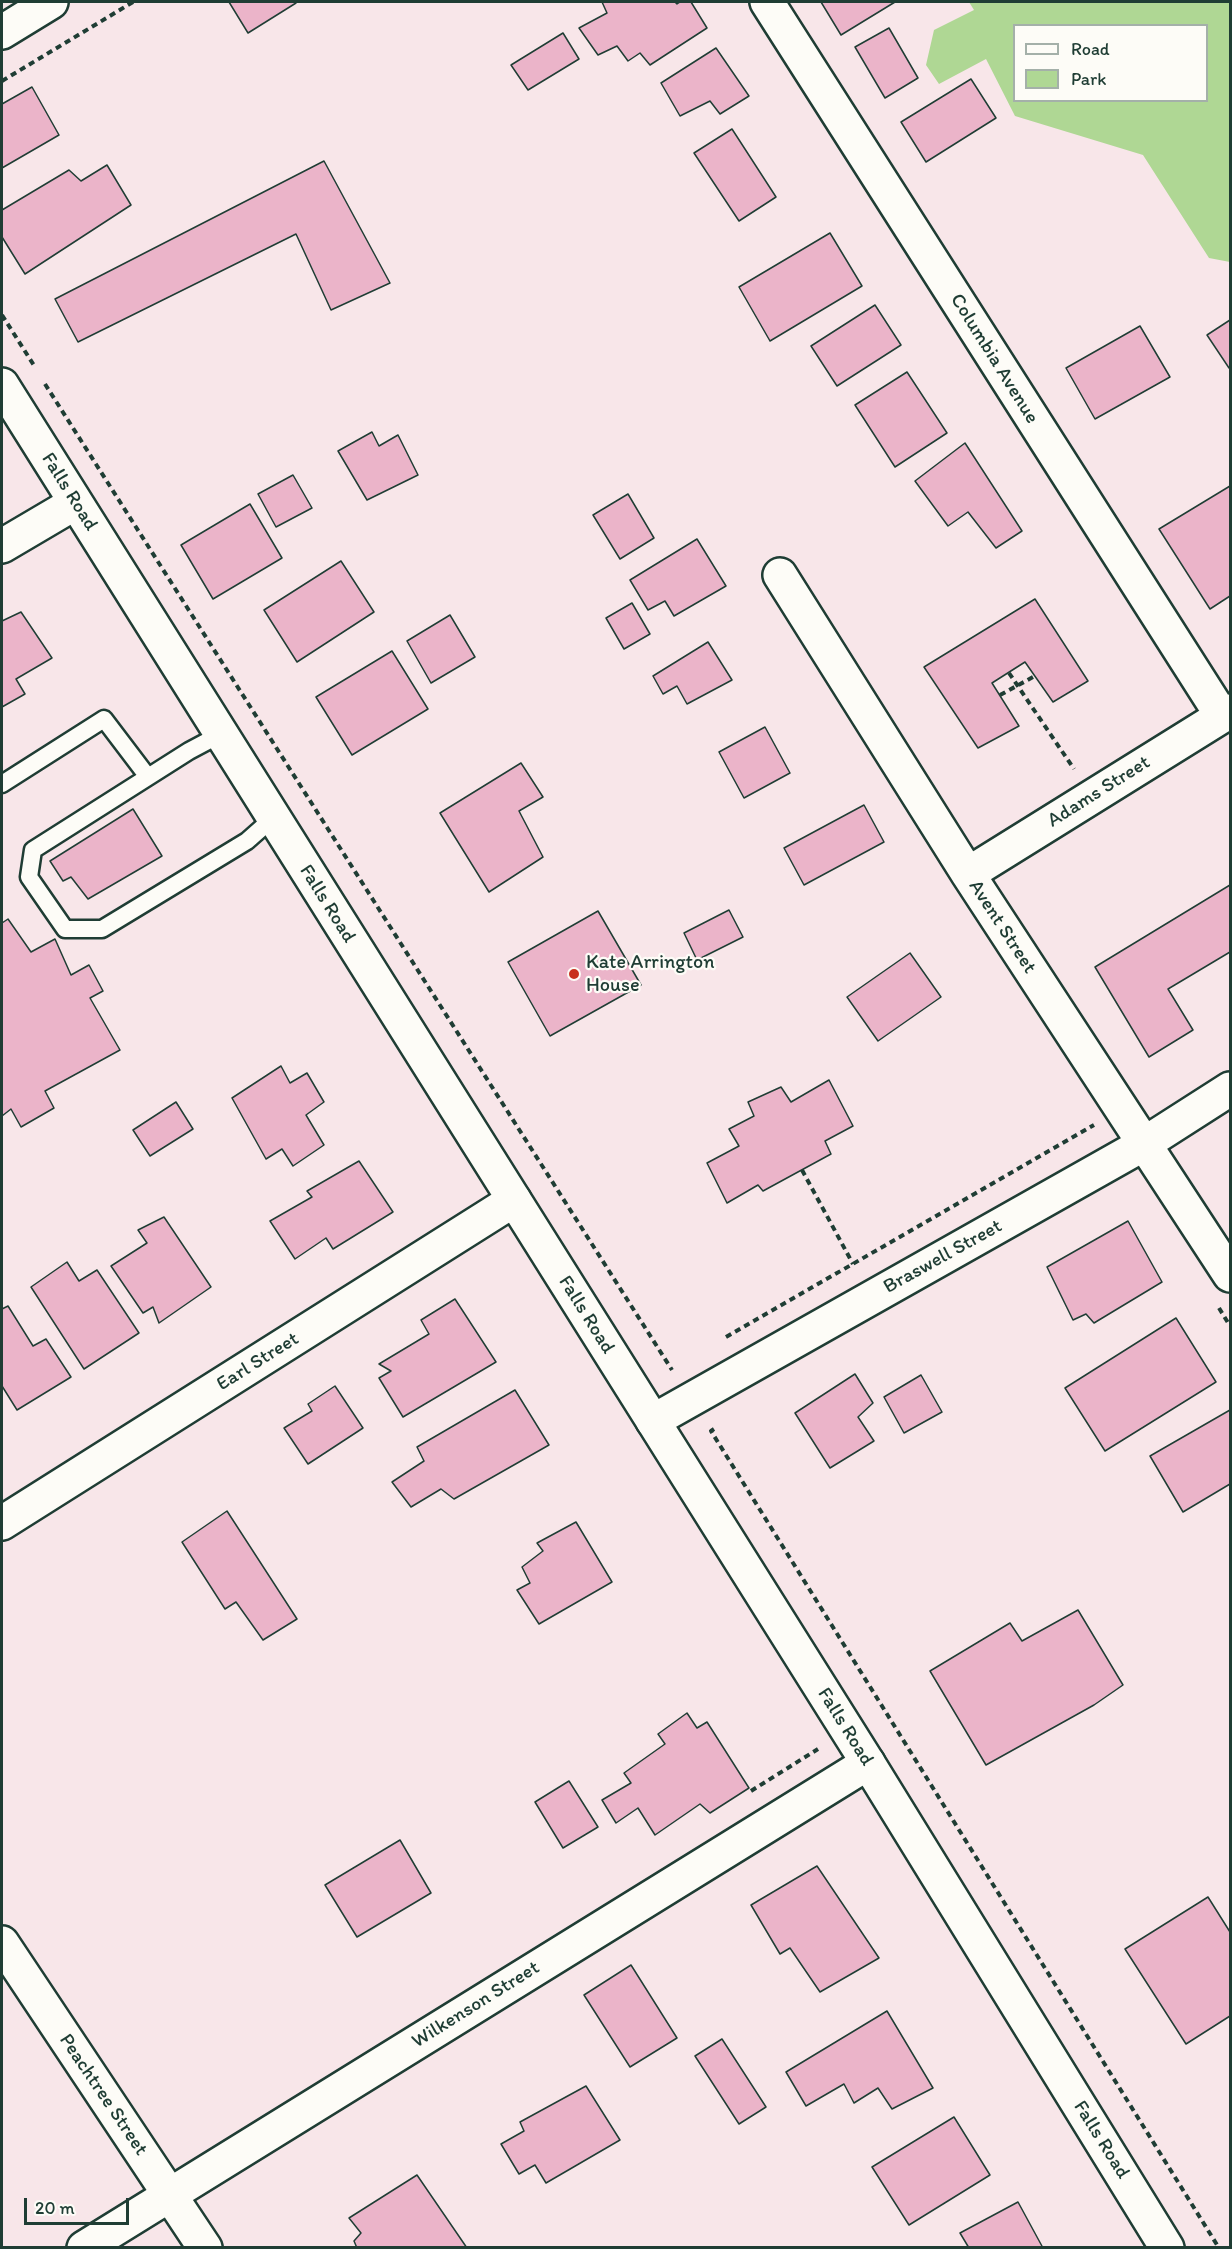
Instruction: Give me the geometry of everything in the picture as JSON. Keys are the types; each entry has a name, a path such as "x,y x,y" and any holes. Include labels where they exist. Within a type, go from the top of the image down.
{"street":[{"path":"2,32 51,2"},
{"name":"Columbia Avenue","path":"766,2 1226,714"},
{"name":"Falls Road","path":"2,386 868,1763 1167,2247"},
{"path":"2,546 75,503"},
{"name":"Avent Street","path":"780,575 968,874 1230,1275"},
{"name":"Adams Street","path":"968,874 1226,714"},
{"name":"Braswell Street","path":"653,1421 1144,1144 1230,1089"},
{"name":"Earl Street","path":"2,1524 514,1200"},
{"name":"Wilkenson Street","path":"84,2247 868,1763"},
{"name":"Peachtree Street","path":"2,1943 205,2247"}],"lane":[{"path":"2,784 104,719 148,777"},
{"path":"221,734 189,751 33,850 29,877 65,929 102,929 247,841 273,819"}],"path":[{"path":"2,81 133,2"},
{"path":"2,315 691,1399 1219,2247"},
{"path":"1000,695 1035,676"},
{"path":"722,1339 1095,1125 1089,1114"},
{"path":"802,1170 853,1264"},
{"path":"1218,1306 1230,1326"},
{"path":"671,1368 681,1363"},
{"path":"711,1431 721,1425"},
{"path":"741,1797 821,1746"}],"green space":[{"path":"969,2 1230,2 1230,262 1209,258 1143,155 1015,116 986,59 939,84 926,65 934,30 974,10"}],"building":[{"path":"229,2 295,2 296,3 248,33"},
{"path":"602,2 675,2 677,4 691,2 707,28 650,65 640,53 628,61 617,46 598,55 579,28 607,13"},
{"path":"821,2 895,2 841,35"},
{"path":"889,28 918,78 885,98 855,47"},
{"path":"563,33 579,59 528,90 511,65"},
{"path":"716,48 749,96 720,114 710,101 680,116 661,83"},
{"path":"971,79 996,118 926,162 901,122"},
{"path":"32,87 59,135 2,168 2,104"},
{"path":"732,129 776,197 739,221 694,153"},
{"path":"324,161 390,283 331,310 296,234 78,342 55,299"},
{"path":"107,165 131,205 25,274 2,237 2,210 69,170 81,181"},
{"path":"830,233 862,286 770,341 739,287"},
{"path":"875,305 901,345 837,386 811,346"},
{"path":"1230,320 1230,367 1229,368 1207,335"},
{"path":"1140,326 1170,377 1095,419 1066,368"},
{"path":"907,372 947,433 895,467 855,405"},
{"path":"372,432 379,446 398,435 418,475 367,500 338,451"},
{"path":"965,443 1022,531 996,548 968,512 948,526 915,481"},
{"path":"293,475 312,508 276,527 258,494"},
{"path":"1230,486 1230,596 1210,609 1159,529"},
{"path":"628,494 654,538 620,559 593,515"},
{"path":"250,504 282,558 213,599 181,545"},
{"path":"697,539 726,586 674,616 665,601 648,610 630,580"},
{"path":"341,561 374,612 297,662 264,610"},
{"path":"1035,599 1088,681 1053,702 1025,662 992,683 1019,726 978,748 924,667"},
{"path":"632,603 650,634 624,649 606,618"},
{"path":"21,612 52,658 16,679 25,694 2,707 2,621"},
{"path":"450,615 475,657 431,683 407,641"},
{"path":"708,642 732,680 687,704 677,686 663,694 653,676"},
{"path":"392,651 428,709 352,755 316,697"},
{"path":"765,727 790,773 744,798 719,752"},
{"path":"521,763 543,797 519,811 543,857 489,892 440,813"},
{"path":"864,805 884,842 804,885 784,848"},
{"path":"133,809 162,856 88,899 71,877 63,881 50,861"},
{"path":"1230,885 1230,952 1168,989 1193,1030 1149,1057 1095,967"},
{"path":"729,910 743,937 697,960 684,933"},
{"name":"Kate Arrington House","path":"598,911 641,985 550,1036 508,962"},
{"path":"8,919 31,952 55,939 71,975 89,965 103,991 90,998 120,1050 45,1091 54,1108 21,1127 11,1109 2,1116 2,923"},
{"path":"910,953 941,997 878,1041 847,997"},
{"path":"281,1066 290,1083 307,1073 324,1102 306,1115 324,1145 293,1166 282,1149 266,1159 232,1098"},
{"path":"829,1080 853,1126 825,1141 831,1154 763,1191 758,1185 727,1203 707,1163 739,1146 729,1129 754,1116 748,1102 781,1087 791,1102"},
{"path":"176,1102 193,1129 150,1156 133,1130"},
{"path":"359,1161 393,1212 333,1249 326,1238 295,1259 270,1221 312,1197 307,1191"},
{"path":"164,1217 211,1287 159,1323 153,1307 143,1313 111,1266 147,1243 138,1230"},
{"path":"1128,1221 1162,1282 1094,1323 1086,1314 1073,1320 1047,1267"},
{"path":"67,1262 79,1281 97,1270 139,1333 84,1369 31,1287"},
{"path":"455,1299 496,1362 403,1417 379,1378 391,1371 379,1364 429,1334 421,1320"},
{"path":"8,1306 33,1346 46,1339 71,1377 17,1410 2,1386 2,1309"},
{"path":"1176,1318 1216,1382 1105,1451 1065,1388"},
{"path":"855,1374 873,1403 858,1417 874,1441 830,1468 795,1413"},
{"path":"921,1375 942,1412 904,1433 884,1397"},
{"path":"335,1386 363,1428 308,1464 284,1428 312,1411 308,1404"},
{"path":"515,1390 549,1445 454,1499 441,1489 411,1507 392,1482 424,1461 417,1447"},
{"path":"1230,1410 1230,1484 1183,1512 1150,1456"},
{"path":"227,1511 297,1619 263,1640 236,1602 225,1609 182,1542"},
{"path":"576,1522 612,1582 539,1624 517,1590 530,1583 522,1567 543,1551 537,1543"},
{"path":"1078,1610 1123,1685 1094,1705 986,1765 930,1671 1010,1623 1022,1641"},
{"path":"687,1713 697,1728 707,1722 749,1788 710,1813 700,1804 655,1835 638,1808 616,1823 602,1800 631,1783 624,1773 665,1744 658,1734"},
{"path":"569,1781 598,1827 563,1848 535,1802"},
{"path":"400,1840 431,1893 357,1937 325,1885"},
{"path":"817,1866 879,1958 820,1992 790,1948 780,1954 751,1905"},
{"path":"1208,1897 1230,1932 1230,2016 1186,2044 1125,1949"},
{"path":"631,1965 677,2038 630,2067 584,1995"},
{"path":"887,2011 933,2088 892,2109 878,2088 854,2103 844,2084 806,2106 786,2072"},
{"path":"722,2039 766,2107 739,2124 695,2056"},
{"path":"586,2086 620,2140 546,2183 535,2165 519,2174 501,2144 524,2131 520,2122"},
{"path":"954,2117 990,2175 909,2225 872,2167"},
{"path":"417,2175 467,2248 357,2248 354,2241 361,2233 349,2218"},
{"path":"1018,2202 1043,2248 969,2248 960,2233"}],"place":[{"name":"Kate Arrington House","path":"574,974"}]}
